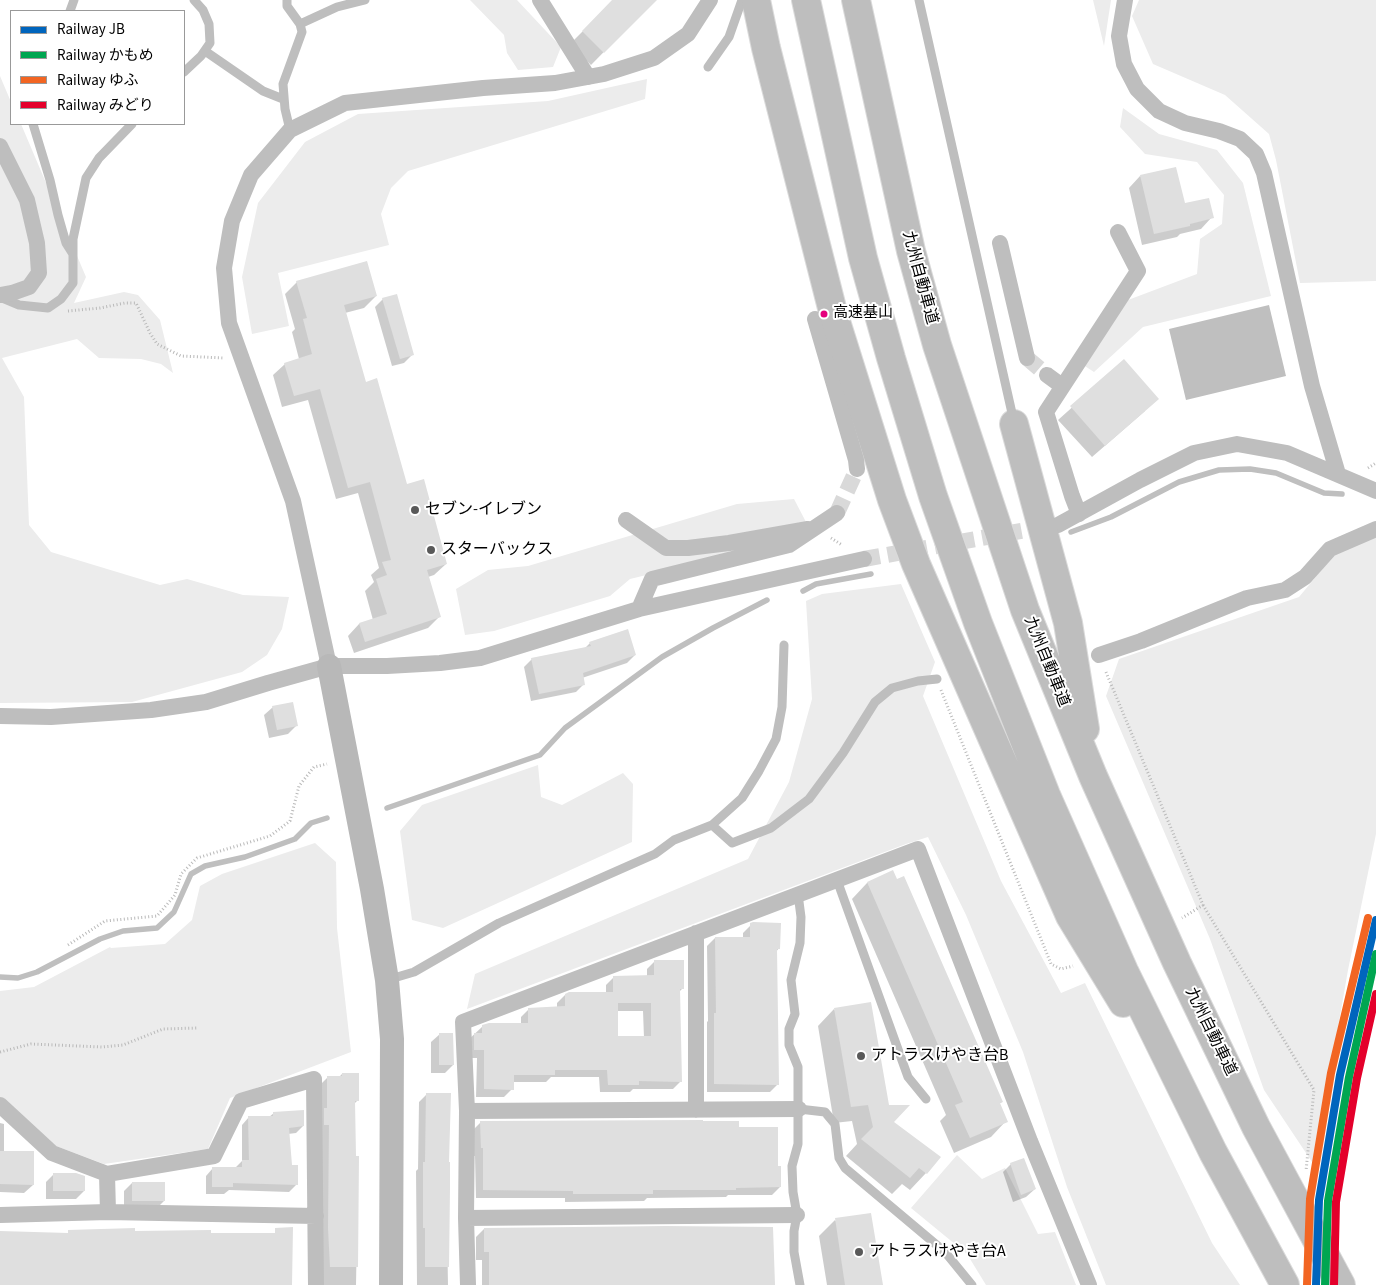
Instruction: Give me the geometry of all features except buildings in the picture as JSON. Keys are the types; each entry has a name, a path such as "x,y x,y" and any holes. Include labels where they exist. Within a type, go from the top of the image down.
{"highway":[{"path":"756,0 766,48 833,312 892,500 916,564 1070,916 1214,1152"},
{"path":"806,0 866,267 891,358 933,496 978,623 1046,795 1124,971 1214,1152 1286,1285"},
{"name":"九州自動車道","path":"856,0 909,241 937,345 1025,610 1093,776 1177,963 1256,1127 1341,1285"},
{"path":"1014,424 1068,623 1093,776"}],"street":[{"path":"540,0 588,77"},
{"path":"391,1285 392,1039 387,980 372,889 329,666 293,500 229,323 224,268 232,221 251,176 290,130 344,103 483,88 555,83 604,74 654,58 688,34 710,0"},
{"path":"1125,0 1119,36 1124,64 1137,89 1159,111 1184,123 1240,139 1256,154 1264,173 1312,386 1338,474"},
{"path":"0,146 27,200 36,243 39,273 29,288 0,296"},
{"path":"1079,514 1046,412 1138,271 1118,232"},
{"path":"1000,243 1027,358"},
{"path":"815,319 857,469"},
{"path":"1047,375 1062,386"},
{"path":"1058,525 1194,453 1237,444 1287,453 1376,491"},
{"path":"639,609 652,579 789,545 837,513"},
{"path":"626,520 666,548 688,548 721,544 815,528"},
{"path":"1099,655 1141,641 1247,598 1285,590 1305,577 1330,549 1376,529"},
{"path":"0,716 51,717 151,710 206,702 329,666 387,666 440,663 480,658 639,609 864,559"},
{"path":"468,1285 466,1218 467,1111 463,1022 918,849 1030,1140 1089,1285"},
{"path":"696,933 696,1110"},
{"path":"0,1106 52,1153 107,1174 214,1156 240,1101 314,1079 316,1285"},
{"path":"467,1111 799,1109"},
{"path":"107,1174 108,1212"},
{"path":"0,1215 108,1212 316,1216"},
{"path":"466,1218 797,1215"}],"lane":[{"path":"185,71 202,56 210,43 209,24 203,10 194,0"},
{"path":"288,0 288,6 300,24 302,32 283,84 283,99 290,130"},
{"path":"300,24 337,7 365,0"},
{"path":"708,67 729,37 742,0"},
{"path":"919,0 1014,424"},
{"path":"205,51 264,91 283,99"},
{"path":"33,125 50,180 63,234 73,255"},
{"path":"0,296 19,305 48,308 61,299 72,283 73,239 86,178 99,158 131,125"},
{"path":"387,980 414,972 499,923 655,854 674,840 712,825 742,798 776,739 782,707 784,646"},
{"path":"712,825 732,843 770,828 809,798 844,753 875,702 892,688 918,681 937,679"},
{"path":"837,880 908,1077 926,1099"},
{"path":"798,894 801,917 800,942 791,980 795,1014 789,1029 789,1045 798,1067 798,1144 792,1166 793,1192 797,1215 794,1231 794,1252 800,1285"},
{"path":"799,1109 825,1112 835,1124 839,1158 844,1168 945,1252 972,1285"}],"path":[{"path":"48,308 67,311 100,308 125,303 136,304 150,333 158,344 181,356 241,359"},
{"path":"815,528 864,559"},
{"path":"1099,655 1203,905 1314,1090 1306,1173"},
{"path":"937,679 1051,964 1061,969 1078,965"},
{"path":"68,945 104,921 157,916 175,895 181,874 197,858 270,836 290,821 299,786 314,767 347,760"},
{"path":"1182,918 1203,905"},
{"path":"0,1052 31,1044 102,1047 123,1045 163,1029 196,1028"}],"shaded area":[{"path":"470,0 517,0 561,47 553,67 518,70 507,53 504,35"},
{"path":"1093,0 1111,0 1104,46"},
{"path":"1139,0 1376,0 1376,281 1300,283 1276,160 1269,134 1225,95 1153,64 1132,16"},
{"path":"0,76 10,100 10,125 21,125 86,277 74,303 124,292 138,295 160,320 173,373 161,364 141,359 99,358 77,339 2,358 24,397 29,525 51,552 160,585 187,579 243,595 289,597 282,629 267,655 242,672 132,702 0,703"},
{"path":"647,79 645,99 408,171 391,188 381,214 389,245 278,273 289,326 252,334 242,277 258,203 305,142 358,114 548,101"},
{"path":"1123,108 1159,134 1217,150 1243,183 1271,296 1143,327 1094,372 1074,359 1128,300 1197,274 1200,239 1222,224 1224,195 1197,162 1145,154 1120,127"},
{"path":"1269,305 1286,376 1186,400 1169,329"},
{"path":"794,499 806,522 761,547 630,579 610,596 494,631 465,635 456,589 488,570 528,566 737,504"},
{"path":"1376,537 1376,834 1348,970 1314,1165 1264,1090 1210,939 1106,696 1119,659 1299,597 1334,555"},
{"path":"901,584 935,662 923,696 1001,881 1061,993 1085,983 1212,1243 1240,1285 1106,1285 1067,1187 1023,1052 966,915 928,837 467,1009 475,974 748,859 789,782 812,699 806,601 822,594"},
{"path":"538,765 541,797 562,805 623,773 633,784 632,842 443,928 412,920 400,831 422,805"},
{"path":"315,843 336,862 337,928 351,1052 230,1098 208,1149 104,1164 56,1146 0,1097 0,991 34,987 110,947 165,944 192,920 200,886 222,874"},
{"path":"957,1155 982,1179 1005,1168 1038,1234 1055,1232 1076,1285 986,1285 967,1254 911,1208"}],"waterway":[{"path":"1071,532 1111,517 1179,482 1219,470 1250,469 1276,473 1324,493 1342,494"},
{"path":"803,591 816,584 871,574"},
{"path":"387,808 540,755 565,728 662,657 767,600"},
{"path":"0,977 18,978 37,972 100,939 123,931 157,928 174,912 191,874 205,866 245,857 295,839 311,823 327,818"}],"tunnel":[{"path":"1027,358 1047,375"},
{"path":"837,513 857,469"},
{"path":"864,559 1049,526"}],"rail line":[{"name":"ゆふ","path":"1307,1285 1310,1199 1331,1073 1368,918"},
{"name":"JB","path":"1316,1285 1319,1200 1340,1075 1376,920"},
{"name":"かもめ","path":"1325,1285 1328,1201 1349,1077 1376,954"},
{"name":"みどり","path":"1334,1285 1336,1202 1357,1078 1376,994"}],"place":[{"name":"高速基山","path":"824,314"},
{"name":"セブン-イレブン","path":"415,510"},
{"name":"スターバックス","path":"431,550"},
{"name":"アトラスけやき台B","path":"861,1056"},
{"name":"アトラスけやき台A","path":"859,1252"}]}
